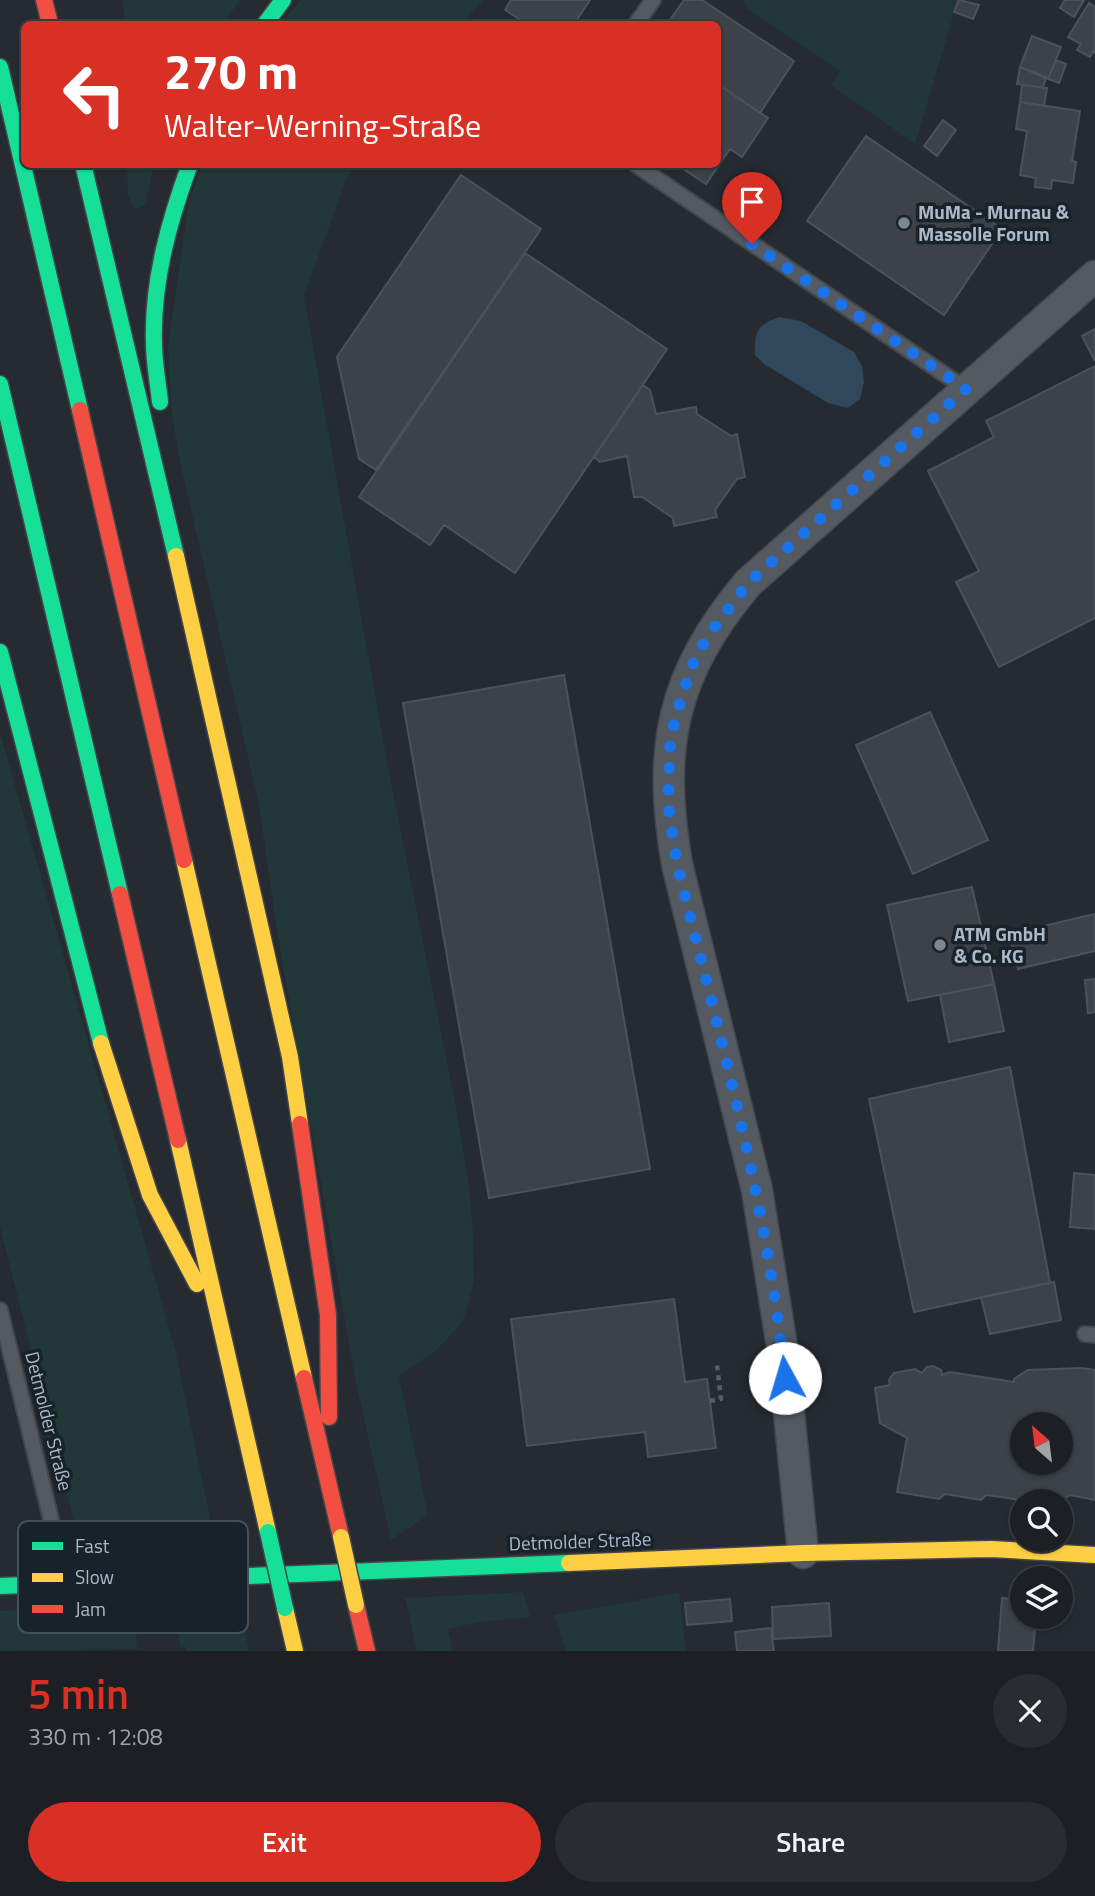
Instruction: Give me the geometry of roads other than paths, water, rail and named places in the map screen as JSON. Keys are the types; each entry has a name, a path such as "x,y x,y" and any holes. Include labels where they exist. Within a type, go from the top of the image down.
{"main road":[{"path":"44,0 49,21"},
{"path":"267,21 283,0"},
{"path":"0,67 21,158"},
{"path":"23,168 367,1651"},
{"path":"84,168 167,516 290,1057 328,1315 329,1489"},
{"path":"167,516 154,334 161,257 175,202 188,168"},
{"path":"0,384 224,1336 295,1651"},
{"path":"0,652 94,1023 150,1195 224,1336"},
{"name":"Detmolder Straße","path":"248,1576 803,1553 990,1549 1095,1555"},
{"name":"Detmolder Straße","path":"0,1586 18,1585"}],"street":[{"path":"803,1553 783,1353 771,1269 750,1159 677,864 668,803 670,747 675,718 695,658 730,604 748,583 1095,276"}],"lane":[{"path":"638,21 653,0"},
{"path":"641,168 966,389"},
{"name":"Detmolder Straße","path":"0,1310 51,1521"}],"water":[{"path":"779,317 801,321 854,352 862,366 864,382 860,399 848,408 828,403 764,364 755,355 758,330"}],"place":[{"name":"MuMa - Murnau & Massolle Forum","path":"904,223"},
{"name":"ATM GmbH & Co. KG","path":"940,945"}]}
